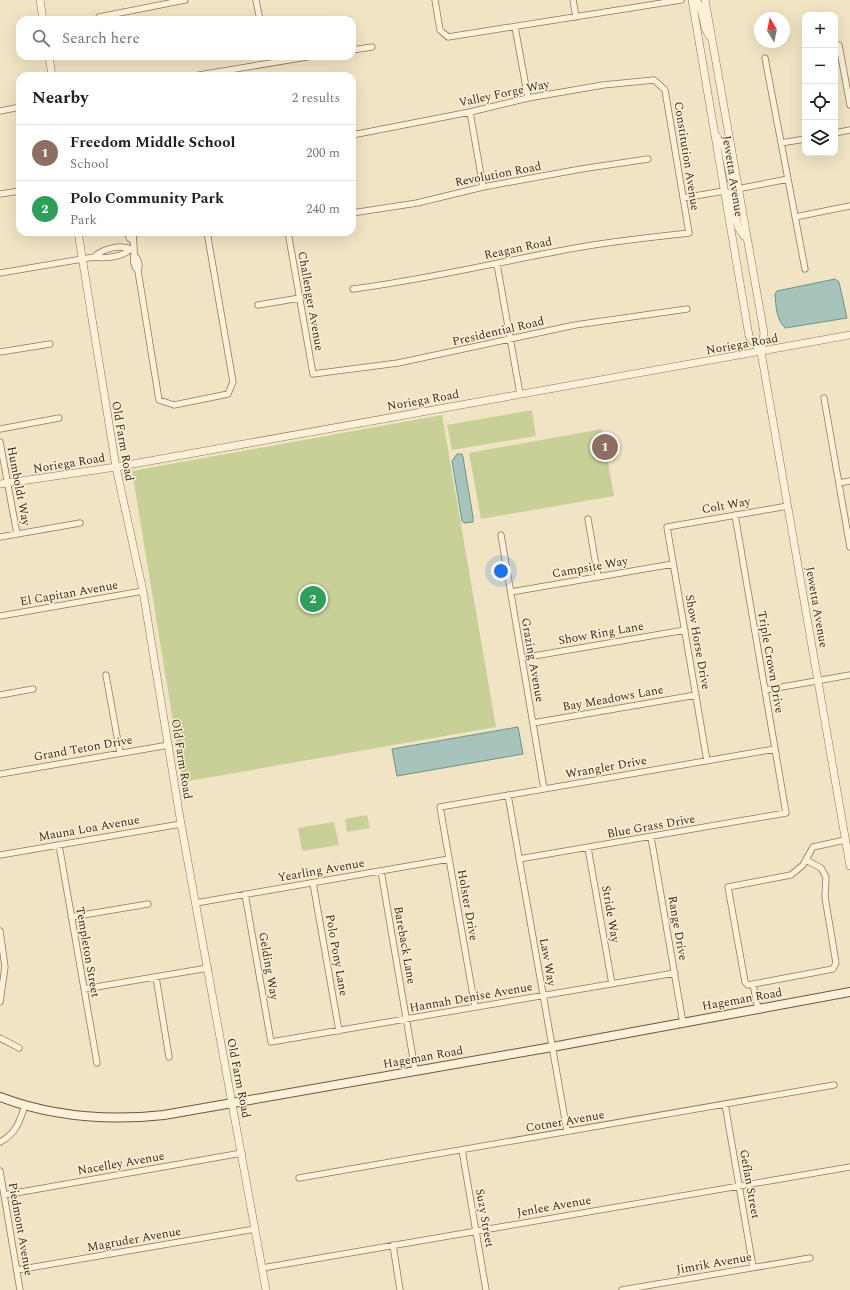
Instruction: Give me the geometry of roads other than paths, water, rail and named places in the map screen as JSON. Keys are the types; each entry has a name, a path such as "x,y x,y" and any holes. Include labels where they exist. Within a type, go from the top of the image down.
{"main road":[{"name":"Hageman Road","path":"0,1097 25,1105 69,1114 119,1118 164,1115 552,1047 850,992"}],"street":[{"path":"40,0 42,16"},
{"path":"104,16 185,0"},
{"path":"256,0 259,16"},
{"path":"435,0 440,30 448,37 681,0"},
{"path":"573,0 576,17"},
{"name":"Jewetta Avenue","path":"692,0 749,336 762,352"},
{"path":"696,0 700,6 705,33 712,40"},
{"name":"Jewetta Avenue","path":"705,0 746,240 764,333 762,352 850,866"},
{"path":"515,27 528,98"},
{"path":"839,45 850,105"},
{"path":"356,49 372,47"},
{"path":"765,58 805,269"},
{"path":"50,60 51,72"},
{"path":"217,72 287,60"},
{"name":"Valley Forge Way","path":"356,134 470,112 528,98 603,85 654,80 660,85"},
{"name":"Constitution Avenue","path":"660,85 666,90 689,233"},
{"path":"0,111 16,108"},
{"path":"470,112 483,187"},
{"path":"838,132 850,130"},
{"path":"716,135 724,146 731,180 738,189 788,179"},
{"path":"781,143 802,140"},
{"name":"Revolution Road","path":"356,212 418,202 483,187 648,159"},
{"path":"683,198 724,191 731,195 738,227 746,240"},
{"path":"0,194 16,192"},
{"path":"795,217 850,206"},
{"name":"Reagan Road","path":"353,289 413,280 603,243 689,233"},
{"name":"Old Farm Road","path":"79,236 116,467 143,591 181,824 266,1290"},
{"path":"129,236 132,240"},
{"path":"132,236 133,259 135,268 138,271 159,400 174,405 228,394 233,382 207,236"},
{"name":"Challenger Avenue","path":"289,236 313,374"},
{"path":"0,273 94,257 101,258 126,254 132,249"},
{"path":"497,264 520,394"},
{"path":"258,305 300,298"},
{"name":"Presidential Road","path":"313,374 398,363 617,318 687,309"},
{"name":"Noriega Road","path":"0,484 116,467 850,335"},
{"path":"0,352 50,344"},
{"path":"824,398 850,546"},
{"path":"0,429 59,418"},
{"name":"Humboldt Way","path":"0,442 17,534"},
{"path":"839,483 850,481"},
{"name":"Colt Way","path":"667,527 788,506"},
{"name":"Triple Crown Drive","path":"735,515 786,813"},
{"path":"588,519 598,577"},
{"path":"0,537 80,523"},
{"name":"Show Horse Drive","path":"667,527 707,761"},
{"name":"Grazing Avenue","path":"501,534 544,789"},
{"name":"Campsite Way","path":"511,592 673,564"},
{"name":"El Capitan Avenue","path":"0,616 143,591"},
{"name":"Show Ring Lane","path":"522,658 684,630"},
{"path":"106,675 120,753"},
{"path":"765,690 850,675"},
{"path":"0,695 33,689"},
{"name":"Bay Meadows Lane","path":"533,723 696,695"},
{"name":"Grand Teton Drive","path":"0,774 169,745"},
{"name":"Wrangler Drive","path":"440,807 775,749"},
{"name":"Law Way","path":"508,795 567,1132"},
{"name":"Holster Drive","path":"440,807 474,1007"},
{"name":"Blue Grass Drive","path":"519,860 786,813"},
{"name":"Mauna Loa Avenue","path":"0,855 181,824"},
{"name":"Range Drive","path":"652,837 683,1022"},
{"path":"806,860 821,868 826,877 825,897 836,963 835,966 833,969 748,985 744,982 728,887 785,878 799,870 813,847 846,840"},
{"name":"Templeton Street","path":"59,845 97,1064"},
{"name":"Stride Way","path":"588,848 612,984"},
{"name":"Yearling Avenue","path":"196,903 449,859"},
{"name":"Bareback Lane","path":"381,871 415,1070"},
{"name":"Polo Pony Lane","path":"313,882 339,1031"},
{"name":"Gelding Way","path":"245,894 271,1042"},
{"path":"71,917 148,904"},
{"path":"0,931 5,968 0,1002"},
{"path":"84,990 208,968"},
{"name":"Hannah Denise Avenue","path":"271,1042 675,973"},
{"path":"156,977 170,1057"},
{"path":"753,984 758,1009"},
{"path":"0,1038 19,1048"},
{"name":"Cotner Avenue","path":"299,1178 834,1086"},
{"name":"Geflan Street","path":"725,1104 754,1267"},
{"path":"0,1142 7,1138 17,1128 25,1105"},
{"name":"Suzy Street","path":"462,1150 486,1290"},
{"name":"Nacelley Avenue","path":"4,1195 242,1154"},
{"name":"Jenlee Avenue","path":"262,1268 850,1167"},
{"name":"Piedmont Avenue","path":"0,1172 20,1290"},
{"name":"Magruder Avenue","path":"17,1270 255,1229"},
{"path":"393,1245 400,1290"},
{"name":"Jimrik Avenue","path":"622,1290 810,1258"}],"water":[{"path":"835,279 839,282 847,318 785,328 777,312 775,294 777,291"},
{"path":"457,454 462,454 463,457 473,522 464,523 462,521 452,461"},
{"path":"518,727 523,754 397,776 392,749"}],"place":[{"name":"Freedom Middle School","path":"605,447"},
{"name":"Polo Community Park","path":"313,599"}]}
